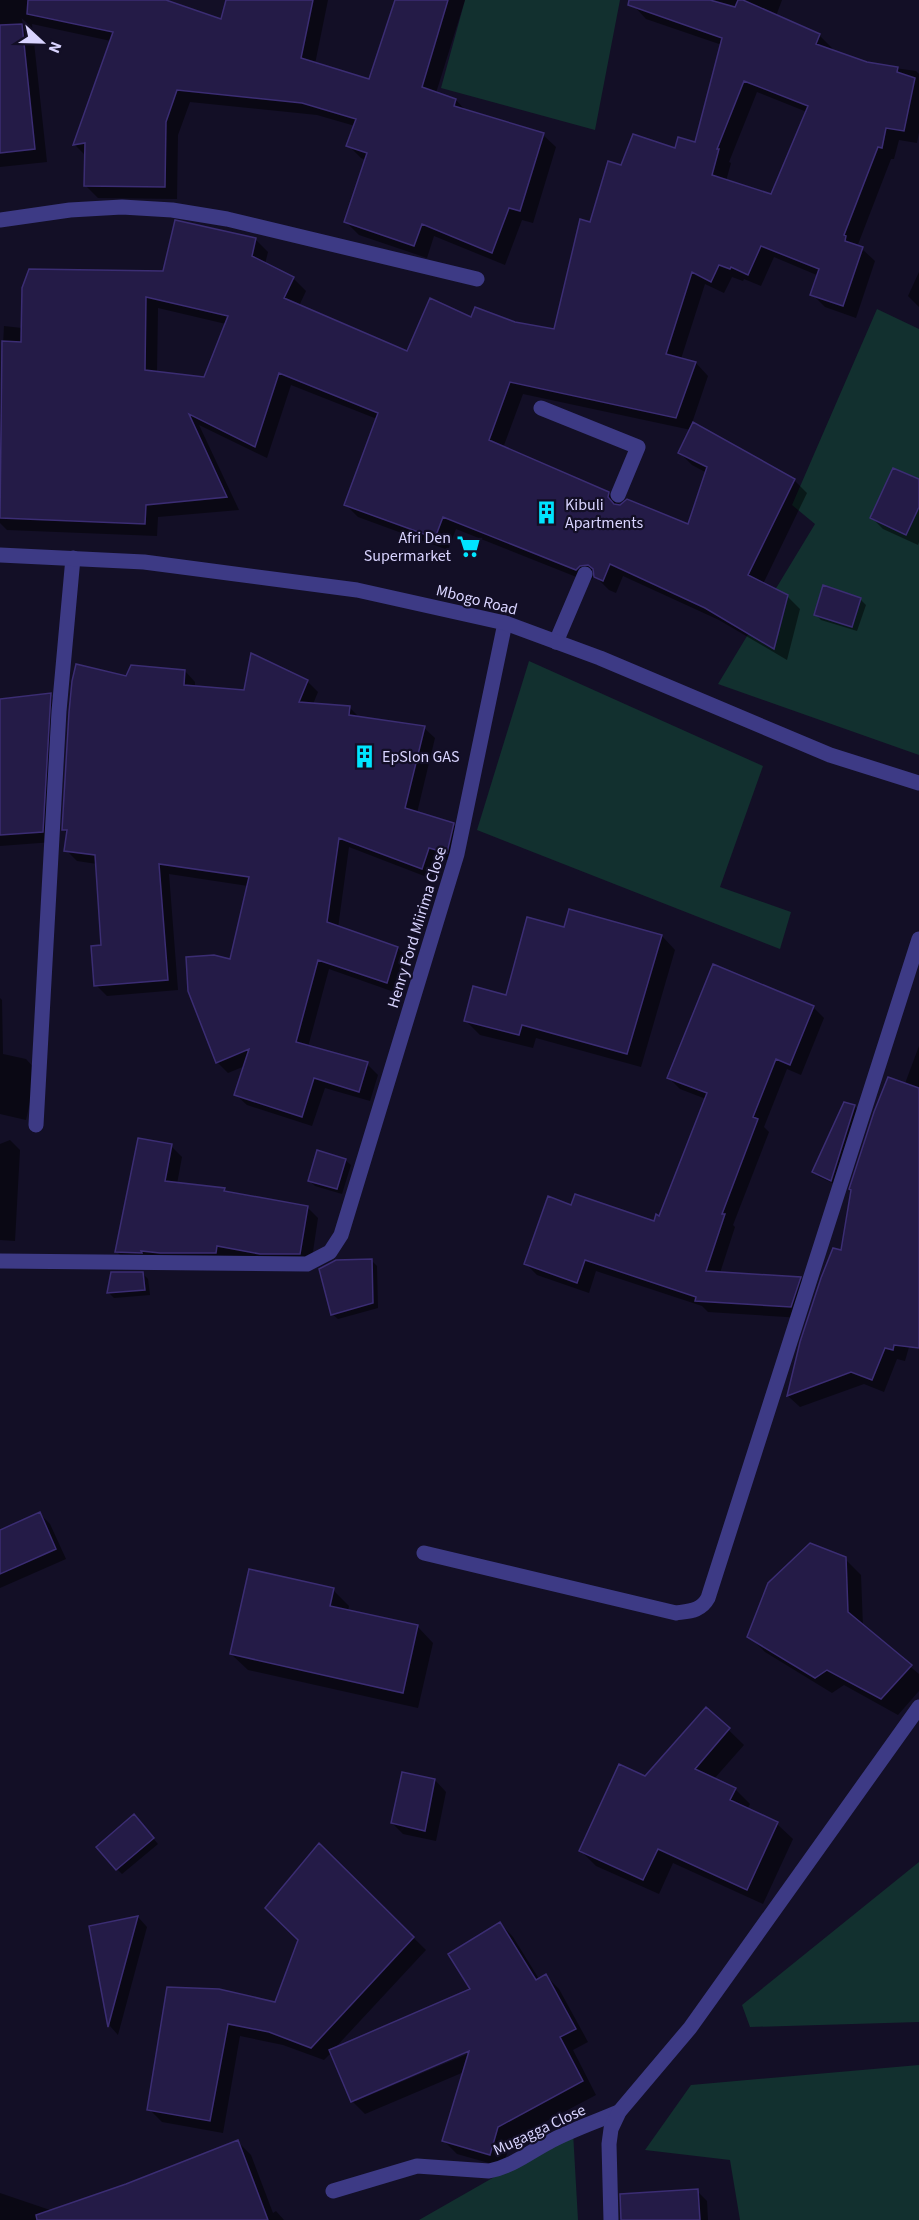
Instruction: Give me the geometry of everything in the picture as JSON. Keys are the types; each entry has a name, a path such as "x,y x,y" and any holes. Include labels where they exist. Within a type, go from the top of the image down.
{"street":[{"path":"0,220 70,210 122,207 172,210 247,224 477,279"},
{"path":"541,408 638,447 618,495"},
{"name":"Mbogo Road","path":"0,555 144,562 357,590 505,623 600,658 830,755 919,783"},
{"path":"36,1125 59,711 73,558"},
{"path":"555,642 585,573"},
{"name":"Henry Ford Miirima Close","path":"0,1262 307,1264 330,1252 340,1235 457,854 505,623"},
{"path":"424,1553 676,1613 696,1610 704,1605 919,939"},
{"path":"611,2220 609,2144 611,2129 619,2112 690,2028 919,1707"},
{"name":"Mugagga Close","path":"333,2191 417,2166 489,2171 499,2169 513,2164 571,2131 619,2112"}],"green space":[{"path":"465,0 620,0 595,130 441,88"},
{"path":"877,309 919,329 919,755 718,684 815,524 792,505"},
{"path":"529,661 763,766 720,887 791,912 780,949 477,830"},
{"path":"919,1862 919,2022 750,2027 742,2005"},
{"path":"919,2065 919,2220 740,2220 730,2160 645,2150 691,2085"},
{"path":"573,2132 578,2220 419,2220"}],"building":[{"path":"28,0 166,0 221,19 226,0 313,0 301,58 369,79 395,0 448,0 422,87 456,99 454,106 544,133 520,211 509,208 492,253 422,224 414,246 344,222 367,153 346,146 356,119 302,103 177,90 166,122 165,187 84,186 85,143 73,145 113,32 27,14"},
{"path":"629,0 710,0 735,7 738,0 743,0 820,34 816,44 867,62 898,67 897,72 915,78 904,131 886,128 882,148 878,147 844,235 846,236 845,241 863,247 843,306 810,295 819,269 761,246 748,275 731,267 730,269 719,265 711,282 692,272 666,354 696,362 676,418 510,382 489,440 609,492 608,497 614,504 620,505 627,499 688,524 707,467 678,453 693,422 795,479 748,575 788,595 774,649 705,608 610,564 603,581 594,577 593,569 588,565 580,566 576,570 443,517 435,538 344,505 378,413 279,373 255,447 189,414 227,497 146,505 145,524 0,518 2,341 21,342 22,288 29,269 163,271 175,220 256,238 252,256 294,277 284,298 407,351 430,298 471,317 475,307 515,322 554,329 580,219 590,222 608,161 621,165 633,134 675,148 678,137 695,142 722,38 628,5","holes":["744,81 808,106 771,194 712,175 719,149 717,149","146,297 228,316 204,377 145,370"]},
{"path":"22,24 35,149 0,153 0,25"},
{"path":"893,468 919,479 919,507 906,535 870,518"},
{"path":"823,585 861,598 852,627 814,615"},
{"path":"251,653 308,680 299,702 350,706 349,715 425,726 405,808 454,823 447,853 429,848 422,869 339,838 327,922 398,947 387,983 318,960 296,1042 368,1062 359,1092 314,1078 302,1117 234,1095 249,1049 216,1063 188,991 186,957 214,955 230,959 249,877 159,864 168,980 94,986 91,946 101,945 95,855 64,851 67,830 62,830 69,712 76,664 126,676 131,665 185,670 184,685 244,690"},
{"path":"51,693 43,832 0,835 0,699"},
{"path":"569,909 662,935 627,1054 522,1025 519,1035 464,1021 473,986 506,995 527,917 564,927"},
{"path":"713,964 814,1006 790,1065 776,1059 753,1117 758,1119 722,1214 725,1214 706,1271 801,1277 791,1307 695,1301 696,1297 585,1260 577,1283 524,1264 548,1196 571,1205 575,1194 654,1221 656,1214 659,1216 707,1093 667,1078"},
{"path":"888,1077 919,1088 919,1348 894,1345 893,1350 885,1348 872,1380 851,1372 787,1396 800,1342 821,1278 833,1248 841,1250 851,1190 849,1189"},
{"path":"844,1102 855,1105 831,1181 812,1172"},
{"path":"138,1138 172,1144 165,1181 225,1188 224,1191 308,1206 300,1254 260,1254 217,1246 216,1253 115,1252"},
{"path":"317,1150 346,1159 337,1189 308,1181"},
{"path":"372,1259 373,1303 331,1315 319,1269 336,1260"},
{"path":"111,1272 143,1272 145,1290 107,1293"},
{"path":"40,1512 56,1549 0,1574 0,1530"},
{"path":"810,1543 846,1557 848,1612 912,1665 881,1699 827,1670 815,1678 747,1637 768,1583"},
{"path":"249,1569 334,1588 330,1606 418,1625 403,1693 230,1654"},
{"path":"706,1707 730,1728 695,1769 736,1788 730,1800 778,1822 747,1890 658,1849 643,1880 579,1851 619,1764 645,1776"},
{"path":"402,1772 435,1779 425,1831 391,1823"},
{"path":"134,1814 154,1838 116,1870 96,1847"},
{"path":"319,1843 414,1937 311,2048 269,2032 228,2024 210,2121 147,2110 167,1987 219,1989 275,2002 298,1940 265,1908"},
{"path":"138,1916 108,2027 89,1926"},
{"path":"500,1922 536,1980 546,1974 576,2029 560,2037 583,2081 498,2127 490,2155 442,2141 469,2051 351,2102 329,2050 470,1989 448,1954"},
{"path":"238,2140 268,2220 37,2220 36,2215 126,2184"},
{"path":"698,2189 700,2220 621,2220 620,2194"}],"place":[{"name":"Kibuli Apartments","path":"547,513"},
{"name":"Afri Den Supermarket","path":"469,546"},
{"name":"EpSlon GAS","path":"364,756"}]}
